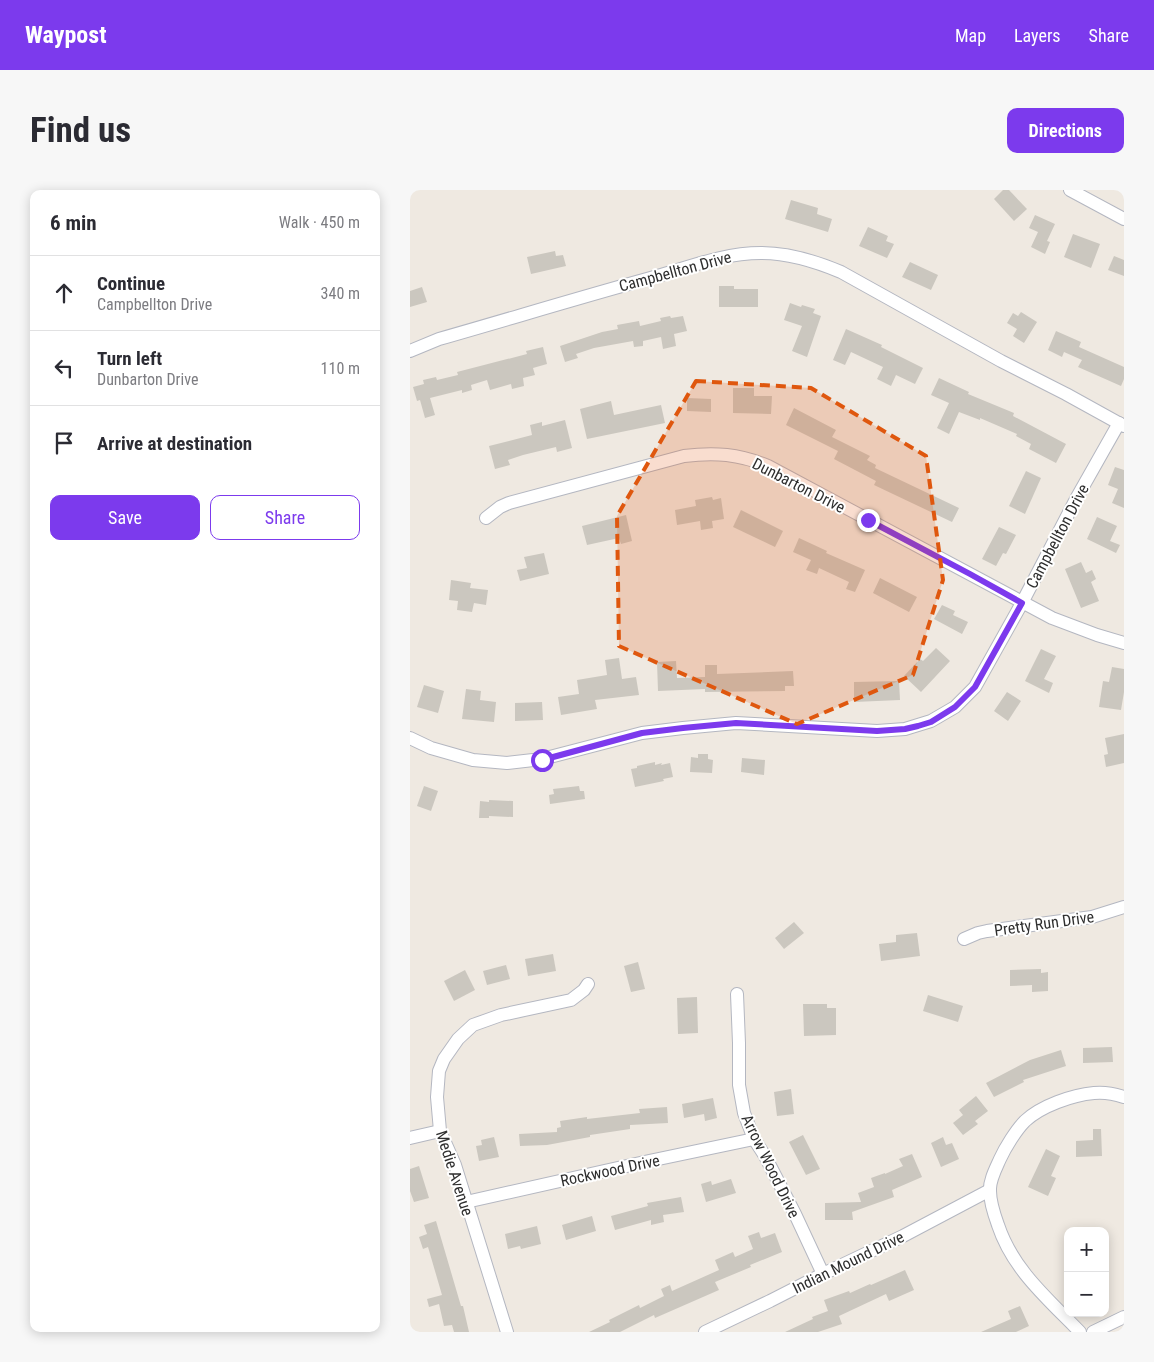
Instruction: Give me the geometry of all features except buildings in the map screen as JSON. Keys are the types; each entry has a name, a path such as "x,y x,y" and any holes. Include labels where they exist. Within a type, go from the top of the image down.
{"street":[{"path":"1070,190 1124,219"},
{"name":"Campbellton Drive","path":"410,351 440,339 707,260 742,254 777,253 805,259 841,272 1001,361 1121,424 1072,507 1022,603 975,687 955,707 931,722 905,729 877,731 736,723 683,728 642,733 542,760 508,763 473,760 431,748 410,738"},
{"name":"Dunbarton Drive","path":"486,518 492,512 509,503 648,465 691,455 726,454 754,460 768,466 1052,618 1124,643"},
{"name":"Pretty Run Drive","path":"964,939 987,931 1092,917 1124,908"},
{"name":"Medie Avenue","path":"508,1332 454,1165 440,1131 437,1097 440,1071 444,1059 451,1049 473,1025 501,1015 571,1000 578,996 588,984"},
{"name":"Arrow Wood Drive","path":"737,994 739,1085 746,1120 754,1140 765,1156 795,1214 823,1274"},
{"path":"1080,1332 1028,1278 1011,1254 998,1225 990,1190 995,1169 1003,1153 1024,1122 1036,1112 1057,1102 1095,1092 1124,1097"},
{"path":"410,1138 440,1131"},
{"name":"Rockwood Drive","path":"466,1202 649,1160 754,1140"},
{"name":"Indian Mound Drive","path":"705,1332 903,1236 990,1190"},
{"path":"1093,1332 1124,1316"}],"highlighted area":[{"path":"696,381 811,388 926,456 943,580 913,675 797,724 619,646 617,516"}],"route":[{"path":"542,760 642,733 736,723 891,731 931,722 955,707 975,687 1022,603 868,520"}]}
